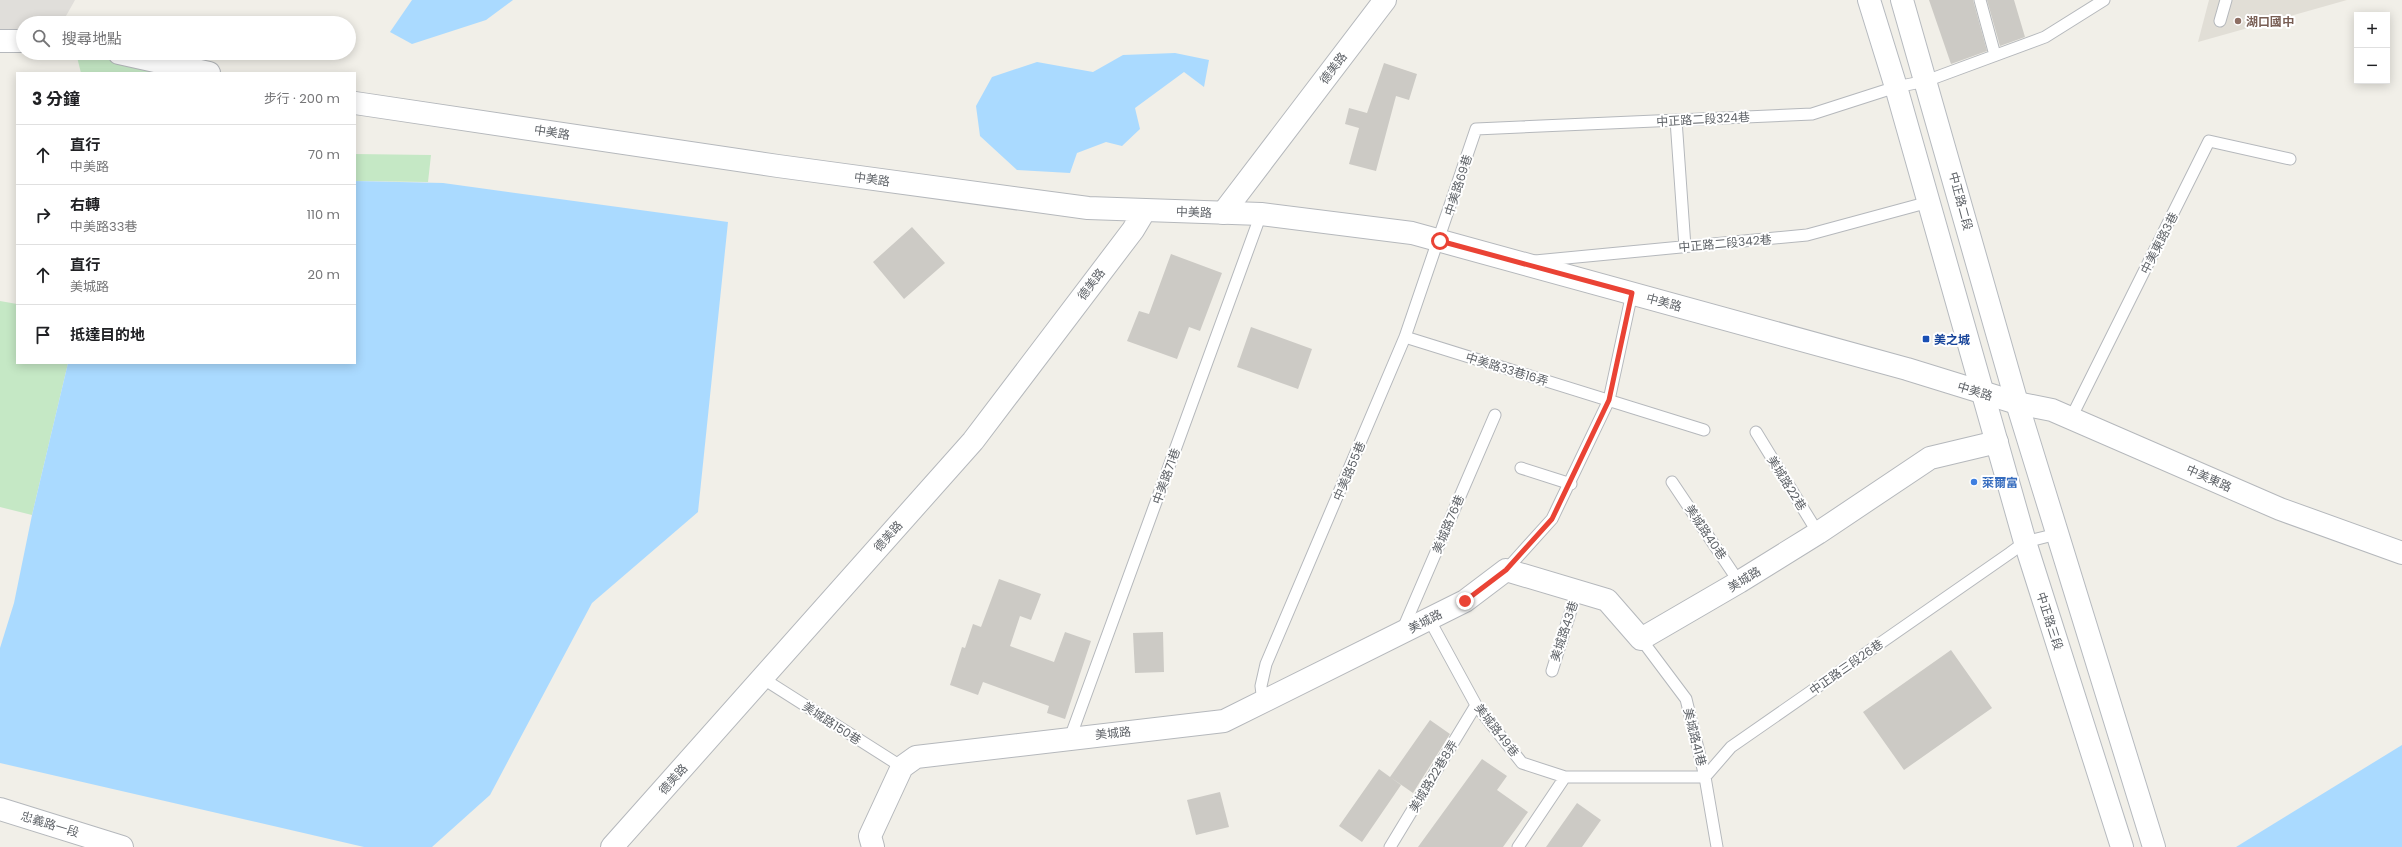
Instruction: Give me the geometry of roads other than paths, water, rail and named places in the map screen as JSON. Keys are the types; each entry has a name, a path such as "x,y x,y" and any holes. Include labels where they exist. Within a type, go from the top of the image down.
{"street":[{"name":"德美路","path":"1222,213 1384,0"},
{"path":"1869,0 1896,87 1983,394"},
{"name":"中正路二段","path":"1902,0 2017,403"},
{"path":"0,41 16,41"},
{"path":"150,60 204,72"},
{"name":"中美路","path":"356,103 778,166 1088,208 1261,214 1412,233 1907,369 1983,394 2017,403"},
{"name":"德美路","path":"612,847 973,441 1133,230 1144,210"},
{"name":"中正路三段","path":"1983,394 2025,542 2122,847"},
{"path":"2017,403 2154,847"},
{"name":"中美東路","path":"2017,403 2052,410 2280,509 2402,553"},
{"name":"美城路","path":"1641,639 1739,582 1818,533 1930,458 1997,442"},
{"path":"1506,570 1607,600 1641,639"},
{"name":"美城路","path":"902,767 916,757 1224,721 1465,601 1506,570"},
{"path":"868,843 902,767"},
{"name":"忠義路一段","path":"0,808 122,847"}],"lane":[{"path":"1980,0 1995,55"},
{"name":"中正路二段324巷","path":"1476,129 1812,114 1896,87 1926,81 2045,37 2104,0"},
{"path":"2220,21 2226,0"},
{"path":"1676,120 1685,247"},
{"name":"中美路69巷","path":"1440,241 1476,129"},
{"name":"中美東路3巷","path":"2071,418 2209,141 2290,160"},
{"name":"中正路二段342巷","path":"1518,262 1807,235 1929,202"},
{"name":"中美路71巷","path":"1070,738 1261,214"},
{"name":"中美路55巷","path":"1263,702 1261,686 1266,664 1405,337 1440,241"},
{"path":"1506,570 1552,519 1571,484 1609,400 1632,293"},
{"name":"中美路33巷16弄","path":"1405,337 1704,430"},
{"name":"美城路76巷","path":"1401,633 1495,415"},
{"name":"美城路22巷","path":"1756,432 1818,533"},
{"path":"1521,468 1571,484"},
{"name":"美城路40巷","path":"1672,482 1739,582"},
{"name":"中正路三段26巷","path":"1705,777 1731,747 2025,542 2057,534"},
{"name":"美城路43巷","path":"1552,671 1577,591"},
{"name":"美城路49巷","path":"1429,619 1476,705 1522,763 1565,777 1705,777"},
{"name":"美城路41巷","path":"1641,639 1686,699 1705,777"},
{"name":"美城路150巷","path":"762,678 902,767"},
{"name":"美城路22巷8弄","path":"1390,847 1476,705"},
{"path":"1518,847 1565,777"},
{"path":"1705,777 1717,847"}],"water":[{"path":"412,0 513,0 486,20 412,44 390,32"},
{"path":"1175,53 1209,60 1204,87 1184,72 1135,108 1140,129 1122,146 1106,142 1077,153 1070,173 1017,170 980,136 976,106 992,77 1037,62 1093,72 1123,55"},
{"path":"356,181 443,183 728,222 698,512 592,603 490,795 432,847 364,847 0,763 0,648 14,603 32,515 68,364 356,364"},
{"path":"2402,745 2402,847 2236,847"}],"place":[{"name":"湖口國中","path":"2238,21"},
{"name":"美之城","path":"1926,339"},
{"name":"萊爾富","path":"1974,482"}]}
